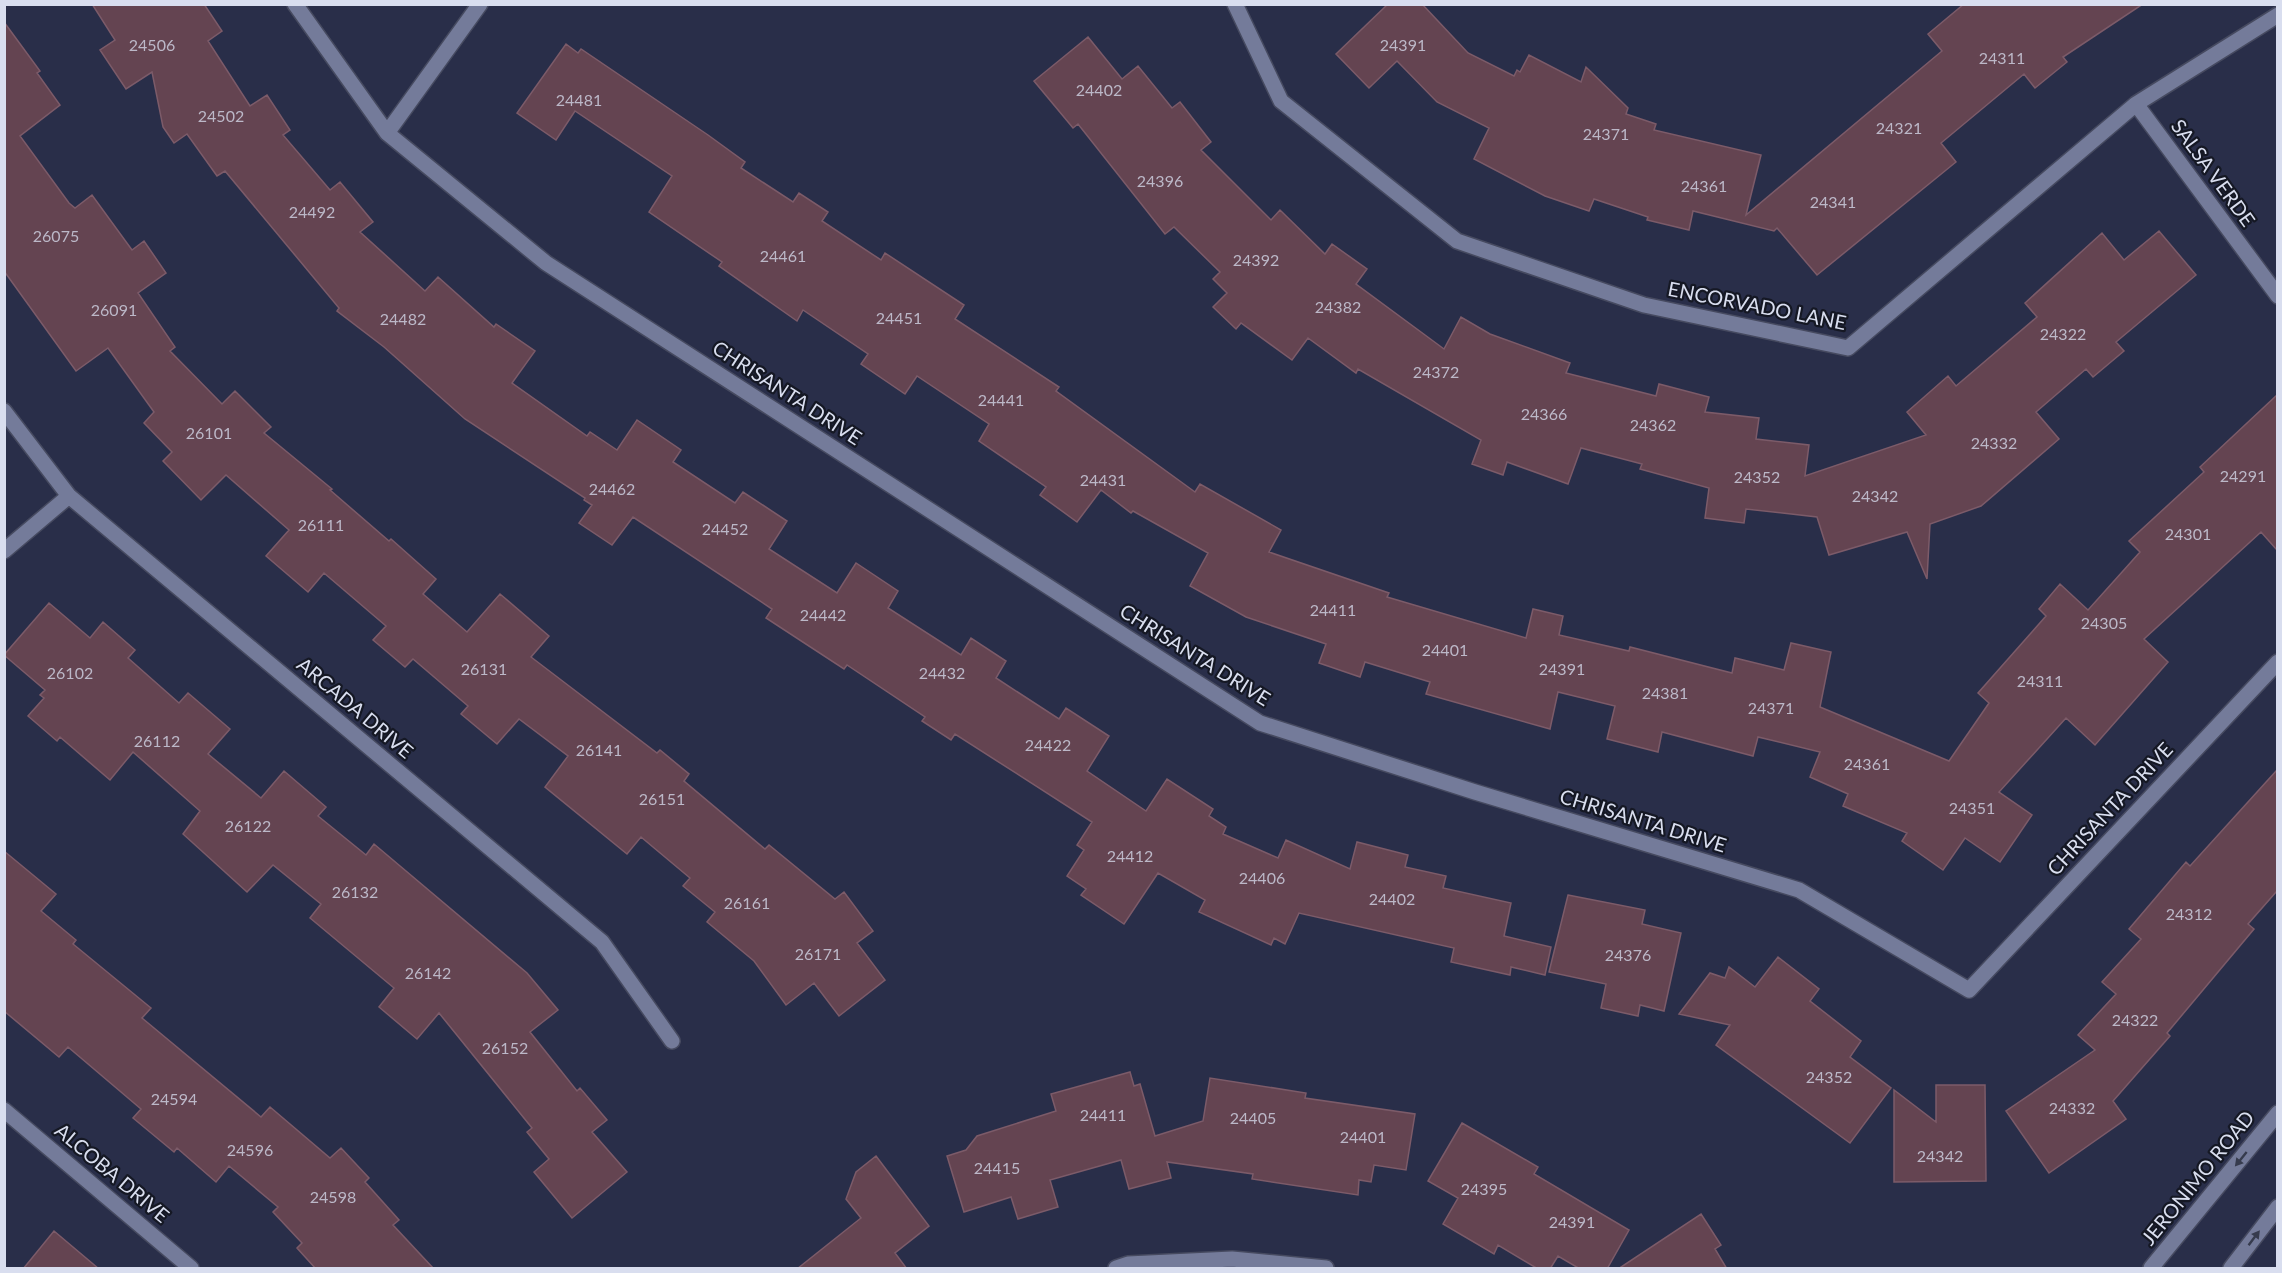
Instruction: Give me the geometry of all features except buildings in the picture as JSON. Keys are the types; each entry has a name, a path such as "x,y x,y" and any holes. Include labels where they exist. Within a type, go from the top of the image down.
{"street":[{"name":"CHRISANTA DRIVE","path":"295,4 387,133 546,263 1260,723 1486,795 1799,890 1969,990 2277,662"},
{"path":"387,133 480,4"},
{"name":"ENCORVADO LANE","path":"1235,4 1281,101 1457,241 1644,305 1848,348 2136,104 2277,15"},
{"name":"SALSA VERDE","path":"2136,104 2277,296"},
{"name":"ARCADA DRIVE","path":"4,411 69,495 602,942 672,1041"},
{"path":"4,551 69,495"},
{"name":"ALCOBA DRIVE","path":"4,1110 191,1269"},
{"name":"JERONIMO ROAD","path":"2151,1269 2277,1113"},
{"path":"2231,1269 2277,1207"},
{"path":"1116,1269 1128,1264 1232,1259 1326,1269"}]}
